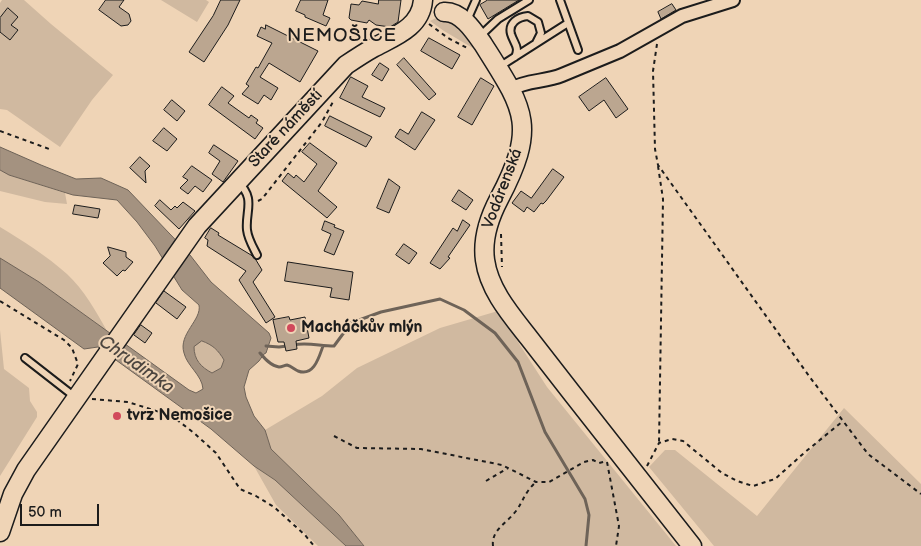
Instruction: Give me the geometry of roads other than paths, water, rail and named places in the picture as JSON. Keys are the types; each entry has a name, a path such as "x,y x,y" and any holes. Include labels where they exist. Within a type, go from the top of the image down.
{"street":[{"name":"Staré náměstí","path":"423,0 426,8 430,11 444,9"},
{"name":"Staré náměstí","path":"76,397 192,233 237,181 346,65 364,53 406,31 417,18 423,0"},
{"path":"511,89 525,82 562,76 620,51 682,16 733,0"},
{"name":"Vodárenská","path":"444,9 468,18 517,100 522,118 521,145 514,168 488,225 485,239 485,260 495,290 549,364 692,546"},
{"name":"Vodárenská","path":"444,9 460,17 478,37"},
{"name":"Staré náměstí","path":"391,39 417,29 444,9"},
{"path":"0,532 8,507 19,483 76,397"}],"lane":[{"path":"468,18 476,0"},
{"path":"478,37 498,19 529,0"},
{"path":"560,0 578,50"},
{"path":"515,57 518,48 511,31 512,24 517,19 528,16 538,22 541,33 536,43"},
{"path":"494,62 515,57 568,23"},
{"path":"237,181 245,190 249,206 247,229 250,242 257,255"},
{"path":"25,358 76,397"}],"water":[{"name":"Chrudimka","path":"0,147 76,179 101,178 128,190 190,255 211,282 269,333 271,338 266,353 249,370 244,387 254,416 265,430 271,449 339,515 364,546 346,546 275,480 254,466 211,429 98,347 84,349 0,288 0,258 39,282 189,390 196,393 203,389 200,379 186,358 183,346 187,333 199,311 199,305 182,290 155,246 117,200 73,195 9,175 0,170","holes":["202,341 215,348 224,360 221,368 212,373 199,363 194,352 194,347"]}],"waterway":[{"path":"293,345 334,346 351,323 381,312 440,299 464,310 495,333 518,362 545,432 585,499 589,515 586,546"},
{"path":"266,346 287,346"},
{"path":"260,353 273,365 279,367 287,365 304,372 312,369 315,365 323,346"}],"place":[{"name":"Macháčkův mlýn","path":"291,328"},
{"name":"tvrz Nemošice","path":"117,416"}],"district":[{"name":"NEMOŠICE","path":"342,36"}]}
